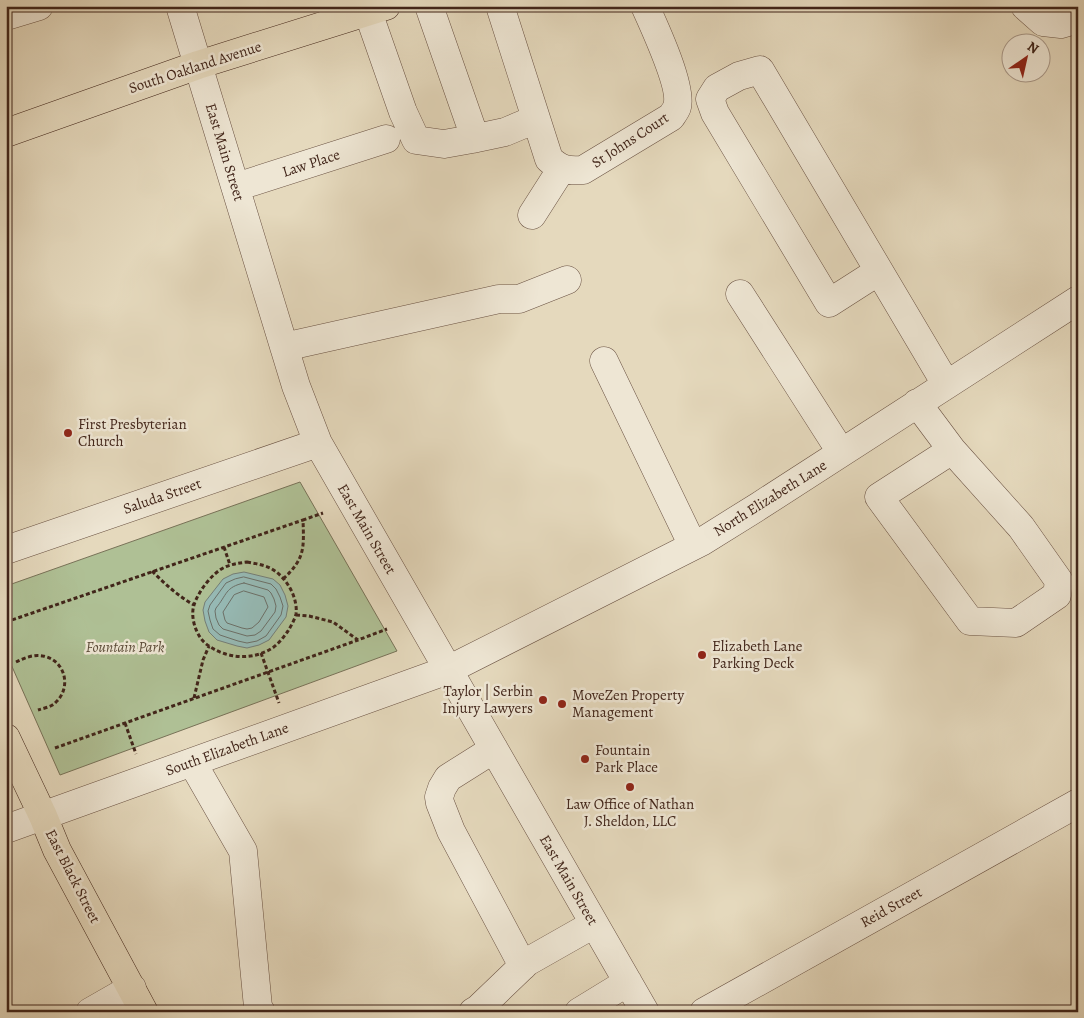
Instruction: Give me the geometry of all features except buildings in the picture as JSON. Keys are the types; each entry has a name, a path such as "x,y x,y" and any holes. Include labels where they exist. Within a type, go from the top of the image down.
{"main road":[{"name":"South Oakland Avenue","path":"8,127 198,64 377,9"},
{"name":"East Black Street","path":"6,738 57,850 138,1000"}],"street":[{"path":"6,16 39,6"},
{"name":"East Main Street","path":"180,6 296,386 318,443 645,1012"},
{"path":"429,6 475,138"},
{"path":"500,6 549,159 562,168 532,215"},
{"name":"St Johns Court","path":"562,168 569,171 583,170 671,117 677,107 678,96 667,56 645,6"},
{"path":"1026,6 1043,22 1061,24 1078,19"},
{"path":"377,9 403,112 416,140 444,144 505,132 536,119"},
{"path":"710,100 717,88 738,76 760,70 946,384"},
{"path":"678,99 710,100"},
{"path":"710,100 720,121 828,303 879,271"},
{"name":"Law Place","path":"236,187 386,139"},
{"path":"284,347 499,299 519,299 567,280"},
{"path":"740,294 841,452"},
{"name":"North Elizabeth Lane","path":"448,670 703,541 1078,300"},
{"path":"604,361 693,546"},
{"path":"917,403 952,450 1021,527 1059,581 1057,595 1016,623 970,621 879,497 952,450"},
{"name":"Saluda Street","path":"6,550 318,443"},
{"name":"South Elizabeth Lane","path":"6,829 448,670"},
{"path":"494,749 448,778 439,797 451,831 523,966"},
{"path":"192,762 243,851 258,1006 261,1012"},
{"name":"Reid Street","path":"704,1012 1078,803"},
{"path":"474,1012 527,962 594,924"},
{"path":"579,1012 628,982"},
{"path":"90,1012 138,1000"}],"path":[{"path":"6,622 323,513"},
{"path":"283,579 300,560 304,541 303,520"},
{"path":"224,547 230,565"},
{"path":"247,562 262,565 276,571 283,579 287,582 293,595 296,615 281,641 270,650 242,657 227,655 213,649 202,640 196,630 193,617 194,605 203,588 223,568 247,562"},
{"path":"152,571 169,588 194,605"},
{"path":"296,615 333,622 358,640"},
{"path":"55,748 388,628"},
{"path":"194,698 203,660 209,646"},
{"path":"261,653 279,703"},
{"path":"16,662 32,656 42,655 56,662 62,669 66,685 63,693 54,704 38,710"},
{"path":"125,723 136,754"}],"green space":[{"name":"Fountain Park","path":"300,482 397,651 60,775 6,653 6,586"}],"water":[{"path":"244,572 273,579 280,585 288,606 286,617 269,640 247,648 217,640 209,632 203,610 205,602 223,579 233,574"}],"place":[{"name":"First Presbyterian Church","path":"68,433"},
{"name":"Elizabeth Lane Parking Deck","path":"702,655"},
{"name":"Taylor | Serbin Injury Lawyers","path":"543,700"},
{"name":"MoveZen Property Management","path":"562,704"},
{"name":"Fountain Park Place","path":"585,759"},
{"name":"Law Office of Nathan J. Sheldon, LLC","path":"630,787"}]}
